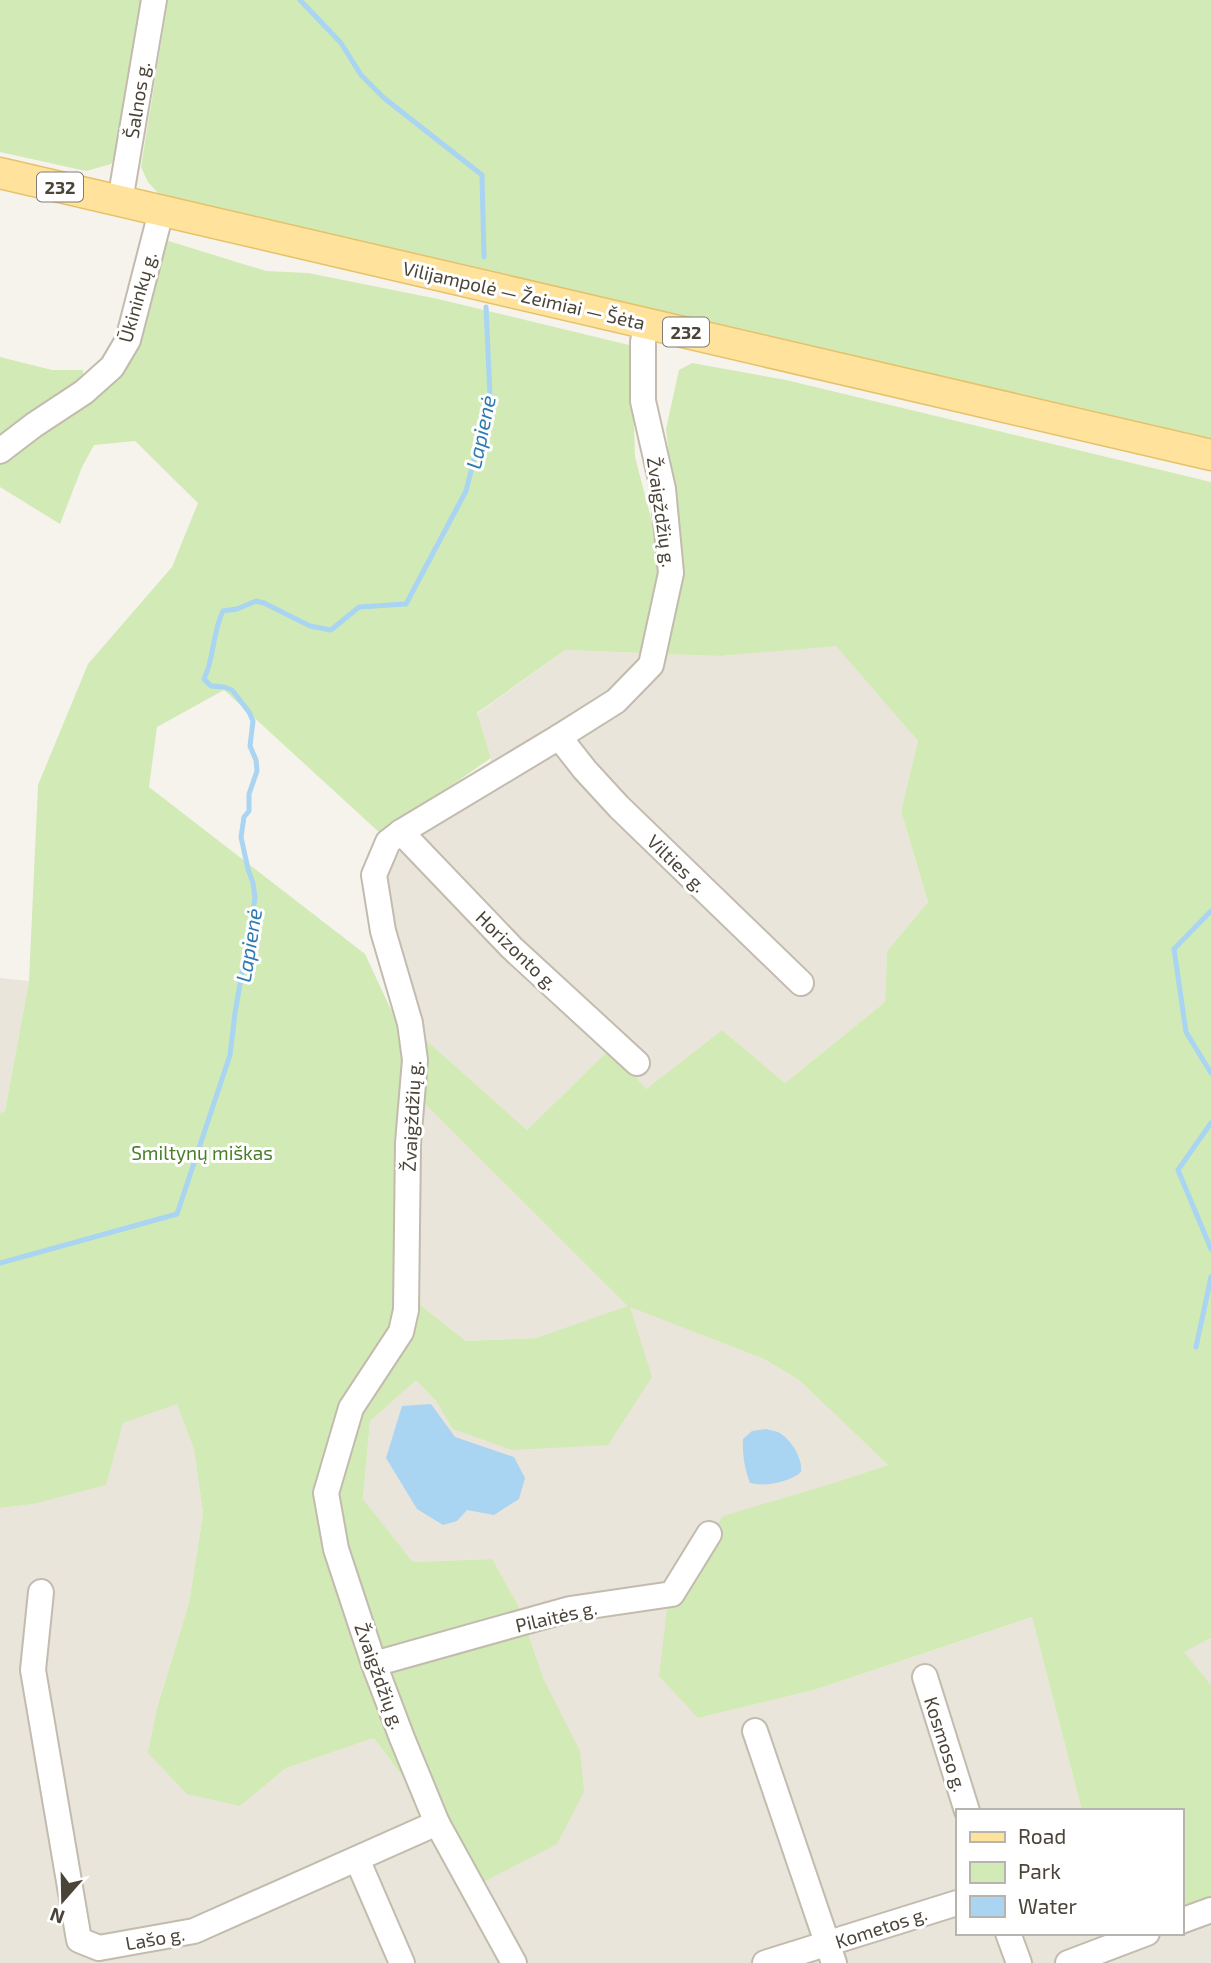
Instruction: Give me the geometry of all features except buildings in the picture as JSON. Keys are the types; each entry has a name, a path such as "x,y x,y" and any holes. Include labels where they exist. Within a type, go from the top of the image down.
{"main road":[{"name":"Vilijampolė — Žeimiai — Šėta","path":"0,173 1211,455"}],"street":[{"name":"Šalnos g.","path":"120,201 154,0"},
{"name":"Ūkininkų g.","path":"0,451 84,392 112,367 128,340 161,212"},
{"name":"Žvaigždžių g.","path":"514,1963 437,1823 402,1738 336,1549 326,1493 351,1408 401,1332 406,1310 408,1143 415,1060 410,1023 383,931 374,875 388,842 401,832 616,701 650,665 671,573 663,489 643,401 643,342 646,323"},
{"name":"Vilties g.","path":"559,737 619,807 800,983"},
{"name":"Horizonto g.","path":"401,832 512,948 637,1063"},
{"name":"Pilaitės g.","path":"374,1664 570,1609 672,1594 709,1534"},
{"name":"Lašo g.","path":"41,1592 33,1670 79,1940 99,1948 194,1931 437,1823"},
{"name":"Kosmoso g.","path":"925,1677 966,1809"},
{"path":"755,1731 831,1953"},
{"path":"357,1859 402,1963"},
{"name":"Kometos g.","path":"765,1963 831,1953 956,1903"},
{"path":"1183,1920 1211,1910"},
{"path":"1009,1935 1019,1963"},
{"path":"1068,1963 1142,1935"}],"shaded area":[{"path":"836,645 918,741 901,811 928,902 887,951 885,1002 785,1083 722,1030 646,1089 611,1048 527,1130 418,1033 386,901 386,879 393,856 488,788 491,758 477,714 565,650 721,656"},
{"path":"0,978 29,981 5,1111 0,1113"},
{"path":"418,1097 629,1306 764,1359 799,1380 888,1465 835,1483 698,1718 814,1690 1032,1617 1081,1809 956,1809 956,1935 1183,1935 1183,1920 1211,1910 1211,1963 0,1963 0,1508 33,1504 123,1423 177,1403 194,1449 203,1514 189,1603 157,1708 240,1806 286,1768 374,1738 437,1823 544,1680 519,1607 491,1559 413,1562 363,1499 370,1421 416,1379 436,1401 454,1429 628,1307 536,1338 466,1341 414,1300"},
{"path":"1211,1638 1211,1685 1183,1652"}],"green space":[{"path":"0,0 148,0 122,145 111,164 86,171 0,152"},
{"path":"168,0 1211,0 1211,445 164,200 148,182 141,167"},
{"name":"Smiltynų miškas","path":"162,239 266,271 308,273 438,299 629,345 635,457 655,534 658,578 642,653 565,650 477,713 491,758 381,834 224,690 157,727 149,787 365,954 408,1046 414,1300 466,1341 536,1338 628,1306 418,1097 418,1033 527,1130 611,1048 646,1089 722,1030 785,1083 885,1002 887,951 928,902 901,811 918,741 836,646 721,656 665,654 679,538 666,429 679,370 692,363 786,380 1211,482 1211,1638 1184,1652 1211,1685 1211,1910 1183,1920 1183,1809 1081,1809 1032,1617 814,1690 698,1718 659,1676 667,1609 723,1516 888,1465 799,1380 764,1359 630,1307 652,1377 608,1445 512,1450 453,1429 436,1401 416,1380 370,1421 363,1499 413,1562 492,1559 519,1607 544,1680 580,1751 584,1792 557,1844 472,1888 437,1823 374,1738 286,1768 240,1806 187,1794 148,1753 157,1708 189,1603 203,1514 194,1449 177,1404 123,1423 106,1485 33,1504 0,1508 0,1113 5,1111 29,981 38,785 88,664 172,567 198,503 135,441 94,445 82,467 60,524 0,487 0,357 52,370 83,370 84,392 111,377"}],"water":[{"path":"431,1404 455,1437 514,1457 525,1478 519,1499 494,1515 467,1510 457,1521 443,1525 417,1509 386,1458 402,1406"},
{"path":"766,1429 783,1435 791,1444 798,1455 801,1472 777,1483 750,1483 744,1462 743,1439 752,1431"}],"waterway":[{"name":"Lapienė","path":"300,0 341,43 361,75 384,98 482,175 484,257"},
{"name":"Lapienė","path":"0,1263 177,1214 230,1055 255,898 241,837 244,817 249,811 249,794 257,771 250,746 253,721 232,690 211,686 204,679 219,619 223,611 237,609 256,601 310,626 331,630 359,607 406,604 466,491 490,396 486,307"},
{"path":"1211,911 1174,949 1186,1032 1211,1073"},
{"path":"1211,1123 1178,1170 1211,1249"},
{"path":"1196,1347 1211,1277"}]}
